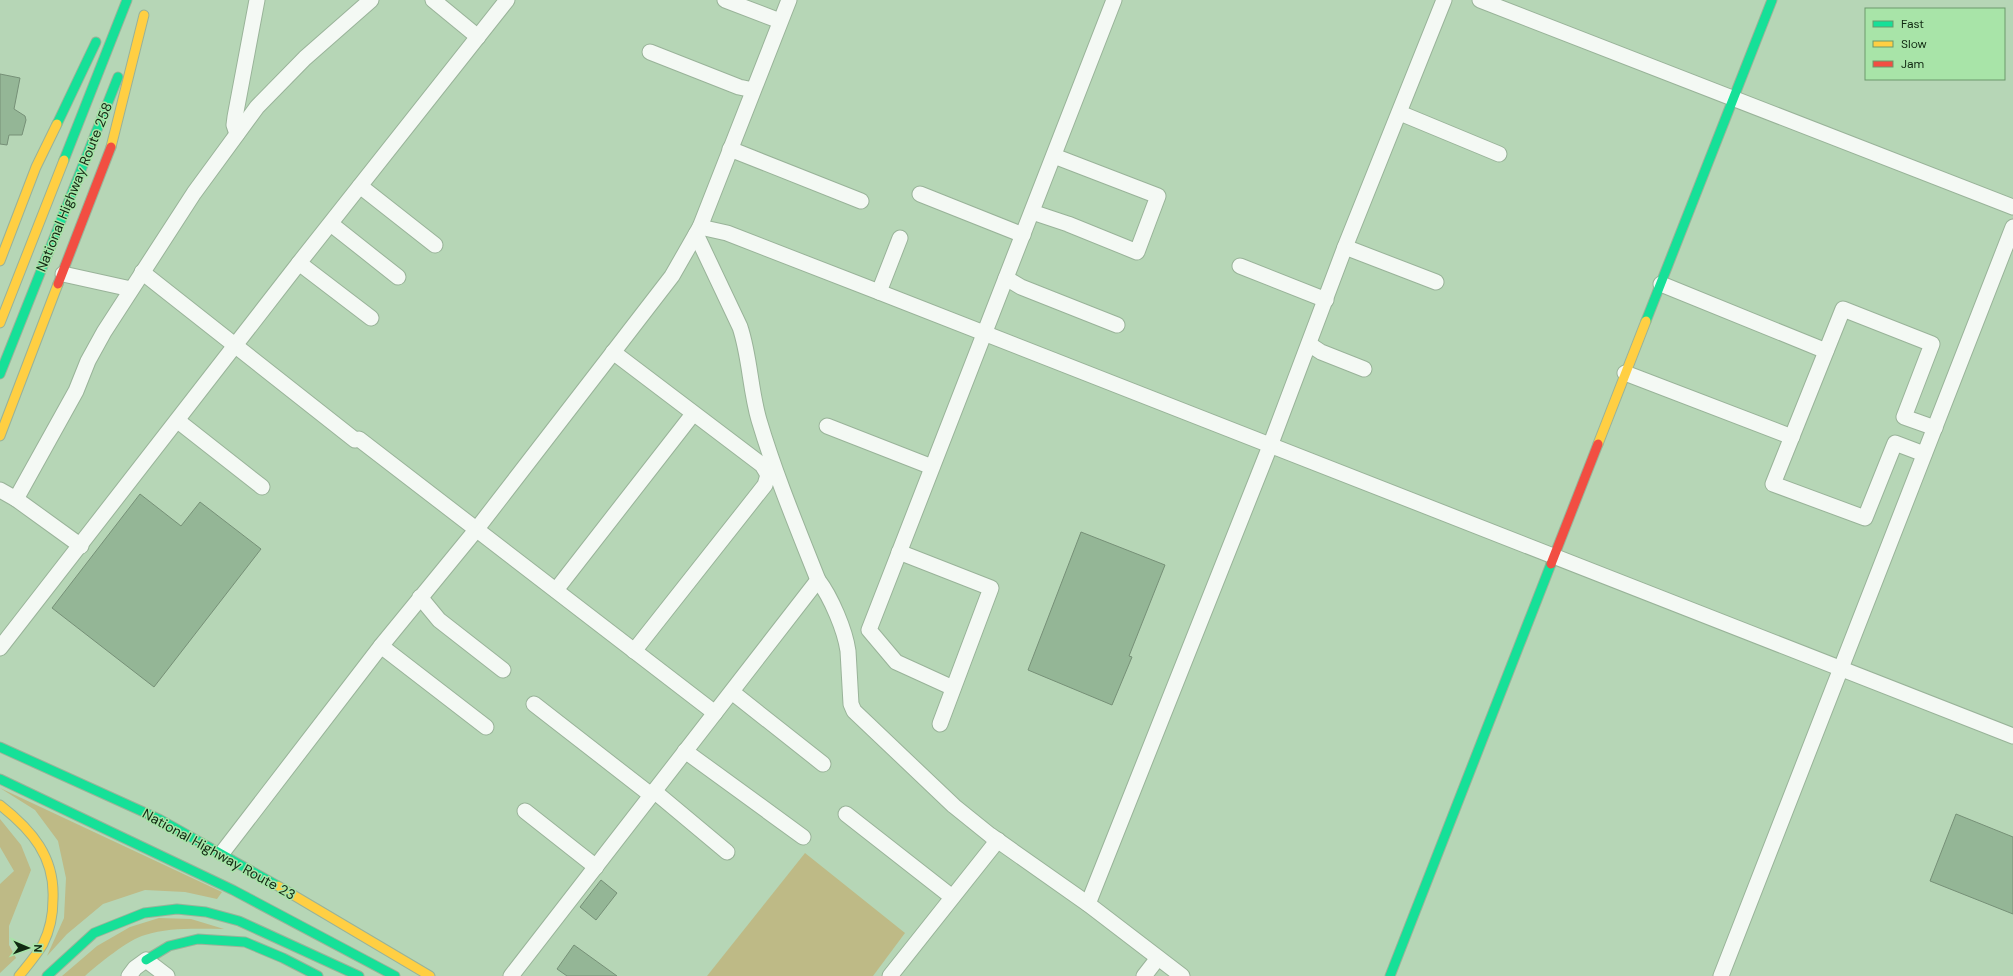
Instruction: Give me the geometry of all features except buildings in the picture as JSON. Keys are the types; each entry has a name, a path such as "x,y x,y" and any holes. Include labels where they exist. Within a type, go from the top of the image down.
{"main road":[{"name":"National Highway Route 258","path":"0,323 127,0"},
{"path":"1390,976 1772,0"},
{"name":"National Highway Route 258","path":"0,374 74,183 145,11 115,136 63,274"},
{"path":"0,261 36,167 100,33"},
{"path":"0,436 63,274"},
{"name":"National Highway Route 23","path":"0,747 159,819 222,853 430,976"},
{"path":"49,759 159,819"},
{"name":"National Highway Route 23","path":"0,779 233,890 395,976"},
{"path":"0,805 16,817 41,844 52,867 55,887 52,919 40,949 19,976"},
{"path":"47,976 94,933 144,913 178,909 206,912 240,921 359,976"},
{"path":"146,960 169,946 198,939 245,942 283,958 318,976"}],"street":[{"path":"237,134 234,125 235,117 257,0"},
{"path":"16,499 76,391 88,361 101,338 131,289 194,193 237,134 277,86 370,0"},
{"path":"433,0 478,37"},
{"path":"0,648 81,546 299,263 506,0"},
{"path":"725,0 780,21"},
{"path":"222,853 381,646 476,530 672,276 698,231 788,0"},
{"path":"869,630 1114,0"},
{"path":"1088,904 1270,446 1345,248 1444,0"},
{"path":"1480,0 2013,207"},
{"path":"650,52 739,87 754,90"},
{"path":"1400,113 1499,154"},
{"path":"730,150 861,201"},
{"path":"1032,212 1068,224 1137,252 1158,196 1054,156"},
{"path":"360,186 435,245"},
{"path":"920,194 1023,235"},
{"path":"331,224 398,277"},
{"path":"1721,976 2013,227"},
{"path":"698,231 727,234 879,292 983,334 1555,556 1841,670 2013,736"},
{"path":"698,231 745,341 754,400 772,473 818,580 828,592 844,637 848,650 851,704 854,711 954,806 998,840 1088,904 1182,976"},
{"path":"879,292 900,238"},
{"path":"1345,248 1436,282"},
{"path":"299,263 371,318"},
{"path":"1240,266 1326,300"},
{"path":"142,272 355,440 359,439 715,713"},
{"path":"63,274 131,289"},
{"path":"1006,278 1021,287 1117,325"},
{"path":"1661,284 1826,350"},
{"path":"1924,454 1895,443 1865,518 1774,484 1843,309 1932,344 1904,417 1935,428"},
{"path":"1309,344 1321,352 1364,369"},
{"path":"613,352 772,473"},
{"path":"1625,373 1792,437"},
{"path":"556,590 693,414"},
{"path":"178,421 262,487"},
{"path":"827,426 932,467"},
{"path":"634,651 765,485 772,473"},
{"path":"0,490 16,499 81,546"},
{"path":"899,552 991,588 952,688 940,724"},
{"path":"511,976 818,580"},
{"path":"420,597 439,620 503,670"},
{"path":"844,637 869,630"},
{"path":"869,630 896,662 952,688"},
{"path":"381,646 486,727"},
{"path":"732,692 823,764"},
{"path":"534,704 652,793 726,852"},
{"path":"685,751 803,837"},
{"path":"524,811 596,867"},
{"path":"846,814 952,897"},
{"path":"895,974 952,897 998,840"},
{"path":"1144,976 1158,958"},
{"path":"129,976 135,968 146,960 167,976"}],"shaded area":[{"path":"0,788 222,892 217,899 185,892 145,890 103,904 67,934 47,956 64,918 66,878 58,841 35,810"},
{"path":"0,819 21,845 31,870 9,926 9,945 16,958 0,973 0,884 14,871 0,847"},
{"path":"805,853 905,933 873,976 707,976"},
{"path":"159,918 191,919 224,929 194,929 155,932 138,937 122,947 85,976 62,976 97,946 130,927"}],"traffic: fast":[{"path":"64,160 127,0"},
{"path":"1646,321 1772,0"},
{"path":"57,124 96,42"},
{"path":"0,374 118,77"},
{"path":"1390,976 1551,564"},
{"path":"0,747 159,819 278,886"},
{"path":"0,779 233,890 395,976"},
{"path":"47,976 94,933 144,913 177,909 206,912 239,921 359,976"},
{"path":"146,960 169,946 198,939 245,942 283,958 318,976"}],"traffic: slow":[{"path":"111,147 144,15"},
{"path":"0,261 36,167 57,124"},
{"path":"0,323 64,160"},
{"path":"0,436 58,284"},
{"path":"1598,444 1646,321"},
{"path":"0,805 22,824 39,846 46,857 53,884 51,922 48,933 43,944 19,976"},
{"path":"278,886 430,976"}],"traffic: jam":[{"path":"58,284 111,147"},
{"path":"1551,564 1598,444"}]}
